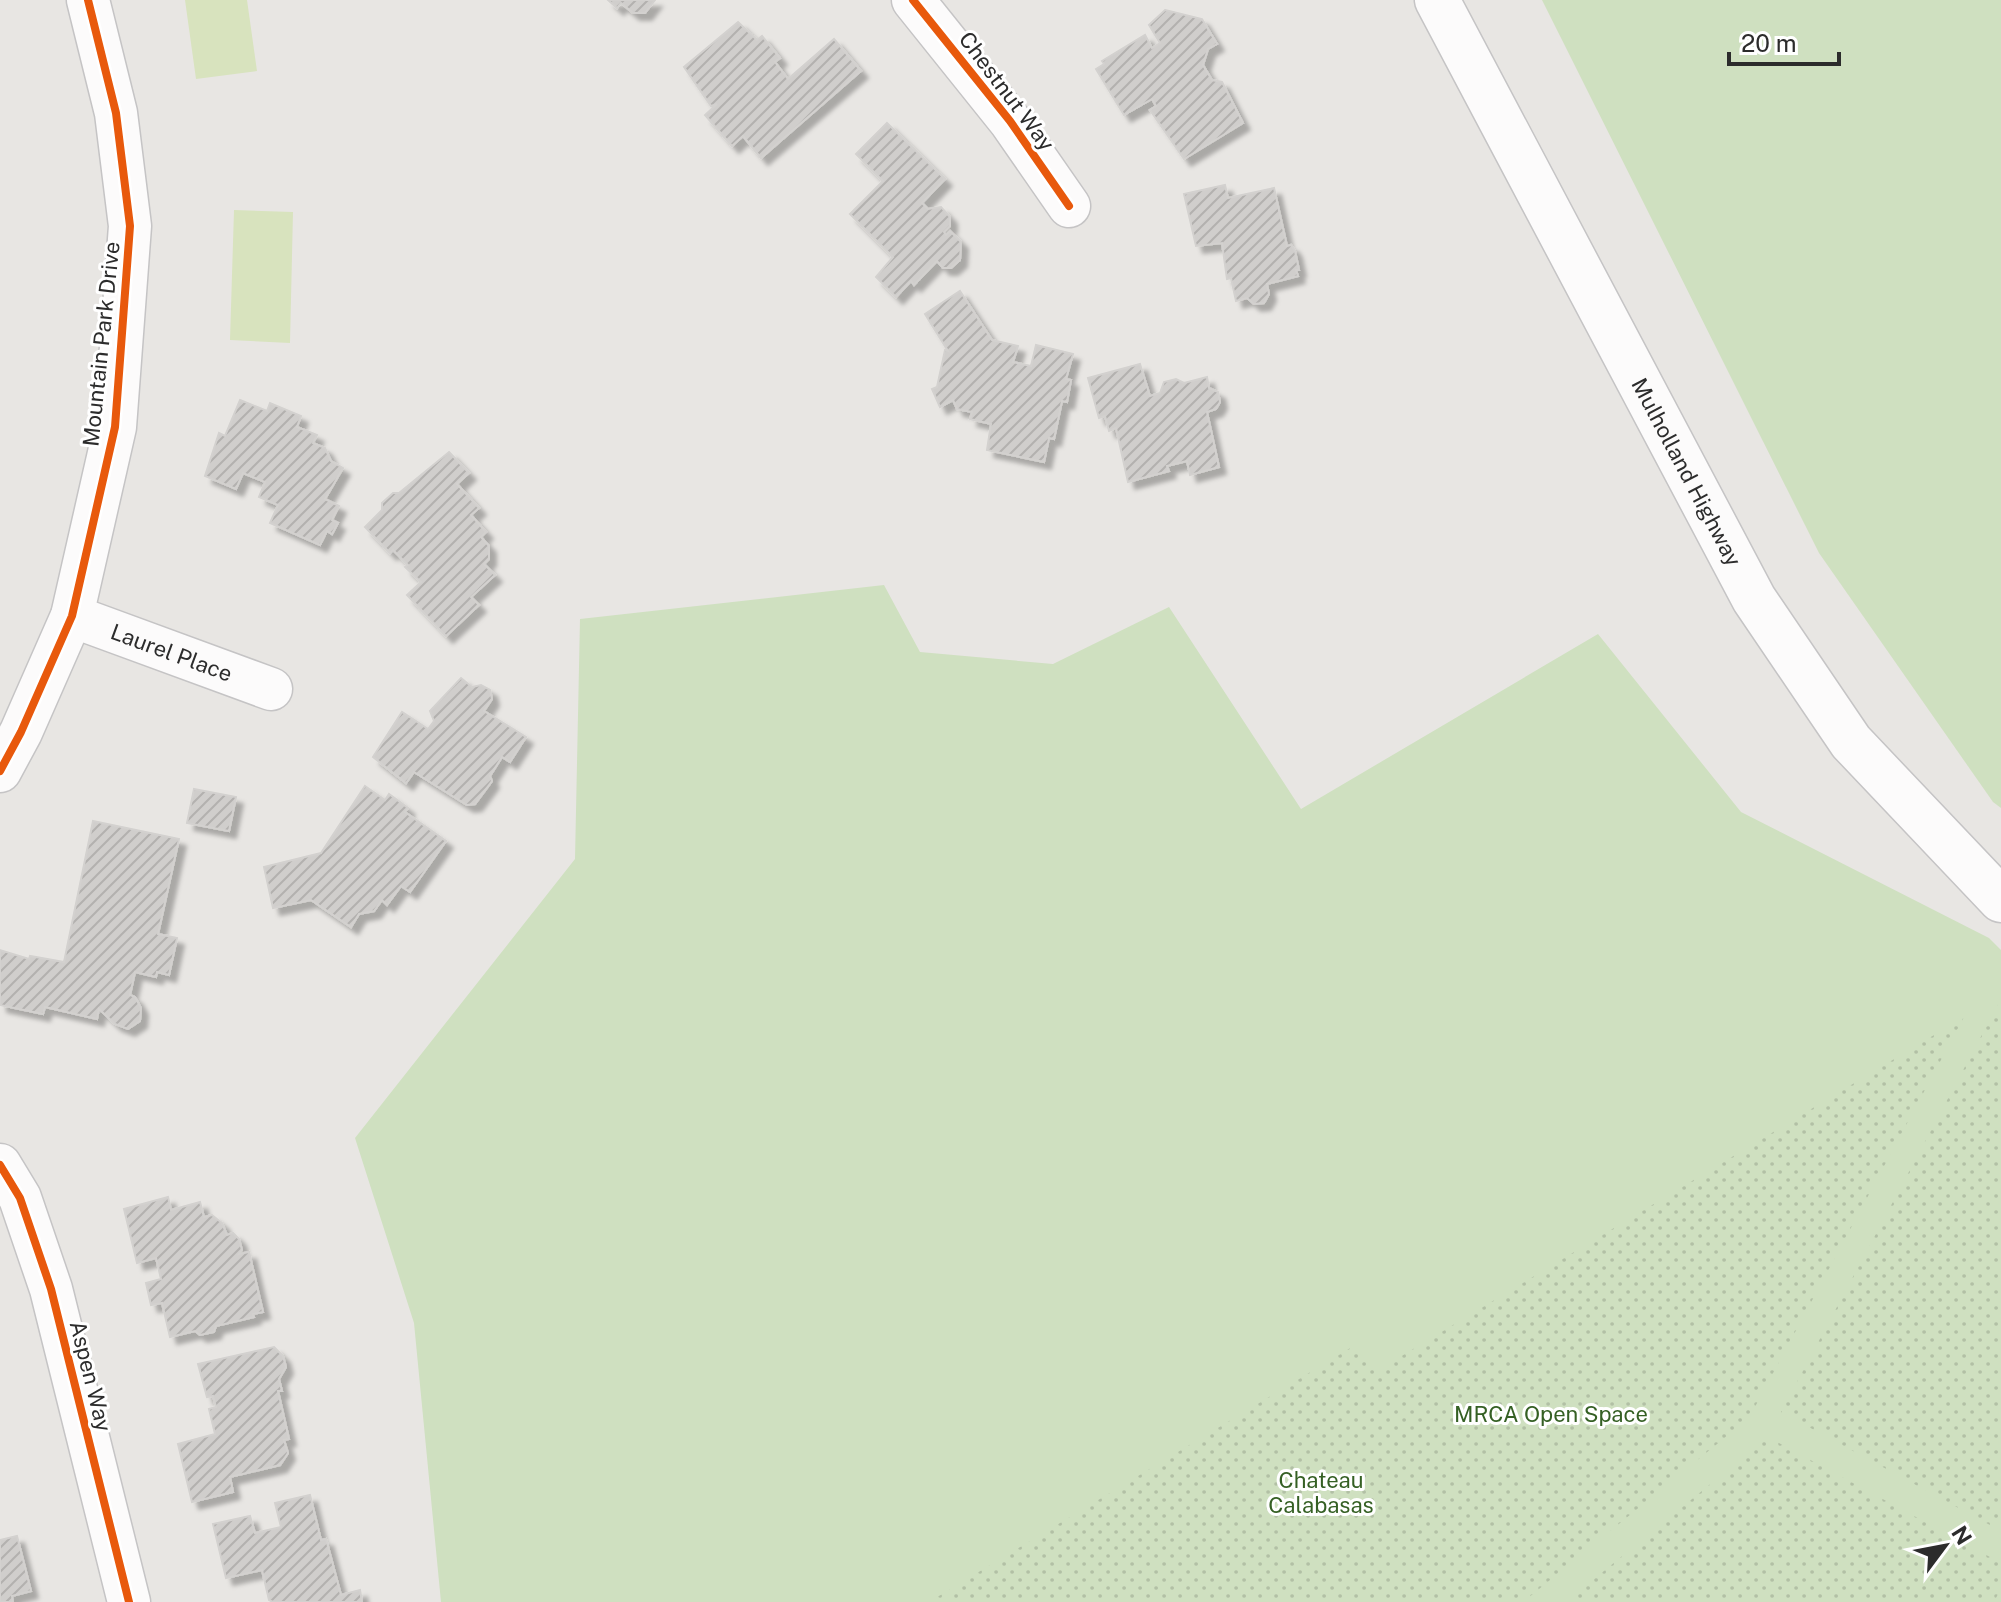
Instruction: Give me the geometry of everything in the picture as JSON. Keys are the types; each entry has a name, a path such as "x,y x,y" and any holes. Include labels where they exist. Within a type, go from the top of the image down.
{"main road":[{"name":"Mulholland Highway","path":"1437,0 1754,599 1851,742 2001,900"}],"street":[{"name":"Mountain Park Drive","path":"0,771 21,732 72,616 115,427 130,226 116,113 88,0"},
{"name":"Chestnut Way","path":"913,0 1010,121 1069,206"},
{"name":"Laurel Place","path":"72,616 271,689"},
{"name":"Aspen Way","path":"0,1165 20,1198 51,1289 129,1602"}],"green space":[{"path":"185,0 247,0 257,71 196,79"},
{"path":"1542,0 2001,0 2001,808 1993,802 1819,553"},
{"path":"234,210 293,212 290,343 230,340"},
{"name":"Chateau Calabasas","path":"884,585 920,652 1053,664 1169,607 1301,809 1598,634 1741,812 1989,938 2001,950 2001,1602 441,1602 414,1323 355,1138 575,859 580,619"},
{"path":"2001,999 2001,1531 1781,1412"},
{"name":"MRCA Open Space","path":"1964,1017 1749,1418 1523,1602 929,1602 1357,1344 1375,1372"},
{"path":"1768,1437 2001,1563 2001,1588 1994,1602 1566,1602"}],"building":[{"path":"608,0 655,0 645,13 633,13 621,3 617,8"},
{"path":"1165,10 1202,19 1217,44 1208,49 1203,65 1212,80 1222,82 1243,123 1184,159 1150,110 1156,106 1152,99 1124,115 1096,69 1104,64 1102,61 1145,35 1152,48 1160,43 1149,25"},
{"path":"738,22 757,40 762,36 780,58 775,62 788,79 834,39 861,71 761,158 743,136 732,146 705,115 717,104 711,106 684,67"},
{"path":"887,123 945,179 922,203 928,209 941,207 950,217 950,226 944,232 946,235 950,231 961,242 960,260 951,268 943,268 937,261 914,285 911,281 896,297 876,277 893,257 850,214 883,181 856,154"},
{"path":"1225,185 1228,198 1274,188 1287,246 1291,245 1295,251 1298,276 1267,284 1269,294 1264,303 1254,304 1247,298 1236,301 1231,278 1227,279 1222,243 1196,246 1184,194"},
{"path":"960,291 992,340 1018,346 1013,362 1031,366 1036,345 1073,354 1066,379 1071,380 1067,402 1062,401 1054,439 1049,438 1044,462 987,450 991,424 970,419 972,412 957,409 953,400 940,407 932,389 937,387 945,350 948,351 925,314"},
{"path":"1140,364 1150,396 1160,393 1164,382 1176,379 1184,383 1207,377 1209,388 1218,392 1220,402 1216,409 1207,412 1219,467 1190,475 1187,461 1167,466 1169,471 1128,482 1116,428 1109,431 1105,416 1099,418 1088,378"},
{"path":"240,400 267,411 270,403 301,416 297,427 317,435 313,443 325,448 331,461 343,468 325,499 339,506 332,520 338,523 332,534 327,531 320,545 270,523 278,505 259,497 265,482 243,473 236,489 205,476 219,433 225,436"},
{"path":"449,452 469,473 457,484 479,508 471,515 486,532 481,537 489,546 489,559 484,564 495,575 471,597 479,605 446,636 407,595 421,582 393,550 390,553 365,527 393,493 399,493"},
{"path":"461,678 472,687 481,685 490,690 492,699 484,711 526,737 510,762 502,757 490,776 492,781 475,804 467,805 414,772 406,783 373,757 402,712 428,729 434,721 430,711"},
{"path":"365,786 385,800 389,794 408,808 405,812 446,841 410,892 401,886 387,905 382,900 374,911 359,914 351,927 311,900 273,908 264,867 321,853"},
{"path":"194,789 236,797 229,831 187,823"},
{"path":"93,821 179,839 158,934 177,938 169,975 157,972 156,977 135,972 130,995 135,997 141,1008 140,1021 128,1029 115,1024 99,1009 97,1019 45,1007 43,1014 0,1005 0,950 29,959 30,956 64,962"},
{"path":"168,1197 171,1210 200,1202 204,1217 212,1215 222,1223 227,1235 233,1233 239,1239 242,1250 239,1254 249,1252 263,1312 216,1326 214,1332 200,1335 195,1331 170,1337 162,1303 151,1305 146,1283 161,1279 156,1258 137,1263 124,1209"},
{"path":"274,1347 283,1356 286,1367 279,1379 282,1391 278,1391 289,1439 284,1440 288,1453 280,1465 230,1477 233,1492 192,1502 178,1444 215,1434 209,1409 216,1407 213,1396 207,1397 198,1364"},
{"path":"310,1495 321,1540 326,1539 341,1595 360,1590 362,1602 273,1602 269,1600 262,1570 226,1578 213,1524 250,1516 255,1533 281,1527 275,1503"},
{"path":"17,1536 31,1591 12,1596 13,1602 0,1602 0,1540"}],"cycle path":[{"path":"0,771 21,732 72,616 115,427 130,226 116,113 88,0"},
{"path":"913,0 1010,121 1069,206"},
{"path":"0,1165 20,1198 51,1289 129,1602"}]}
